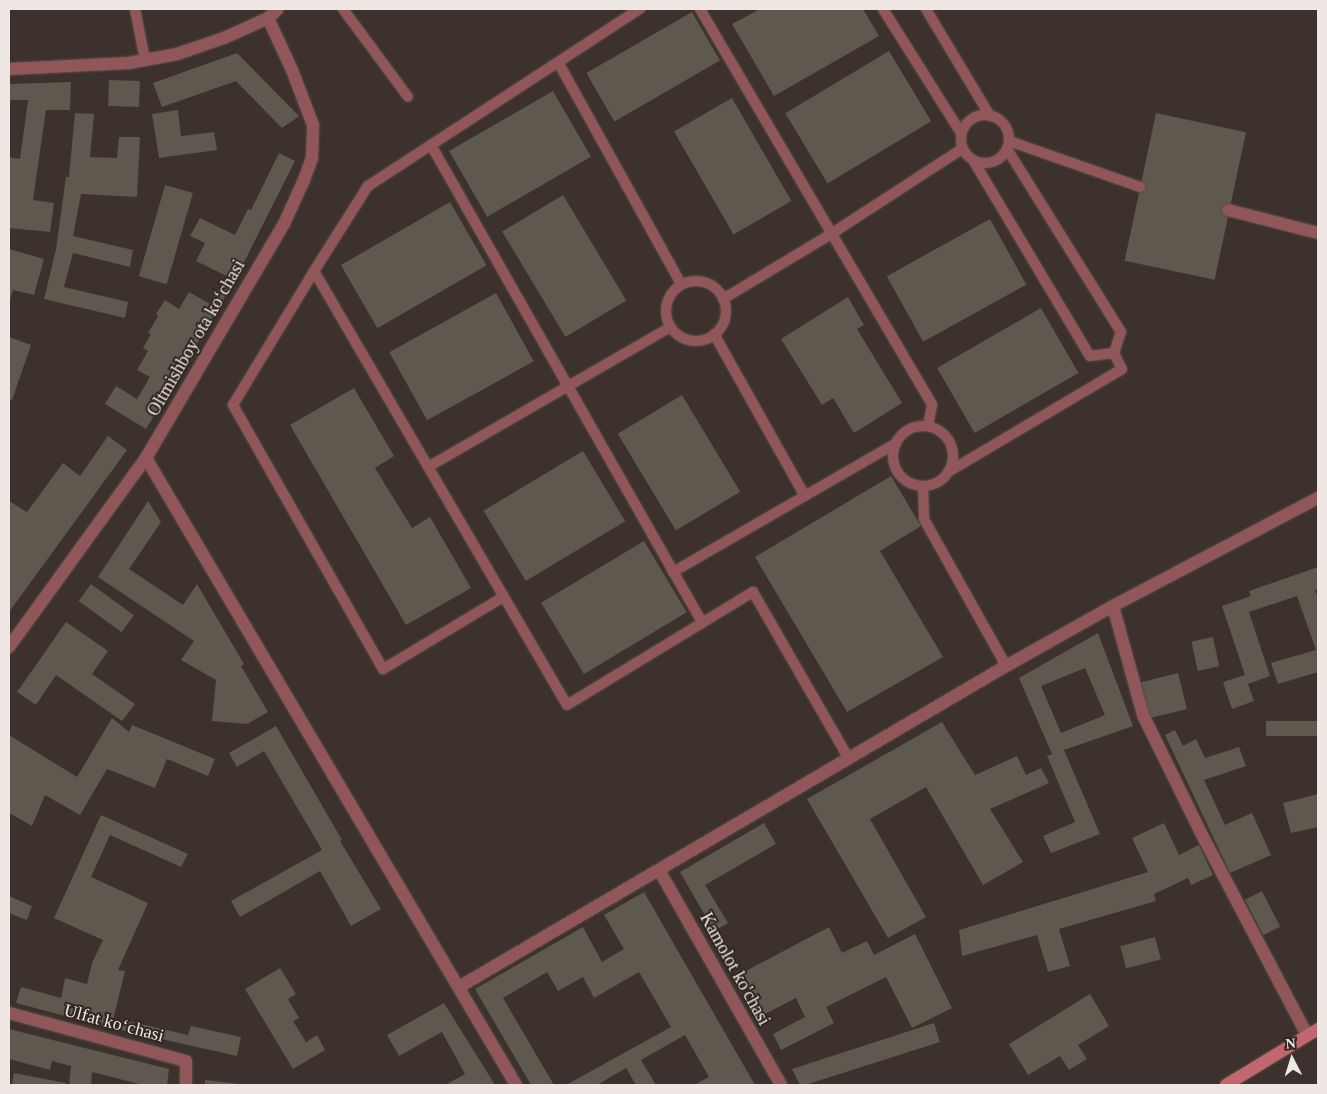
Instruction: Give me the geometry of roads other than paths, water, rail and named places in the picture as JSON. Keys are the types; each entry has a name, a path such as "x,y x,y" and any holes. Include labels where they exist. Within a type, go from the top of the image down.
{"main road":[{"path":"1226,1085 1313,1032"}],"street":[{"path":"9,69 145,60 178,54 224,38 268,18 278,9"},
{"name":"Oltmishboy ota koʻchasi","path":"9,647 146,458 284,224 312,158 313,125 292,70 268,18"},
{"path":"1228,210 1318,233"},
{"path":"146,458 516,1085"},
{"path":"458,987 1006,666 1113,606 1318,498"},
{"path":"1113,606 1143,715 1201,833 1313,1032"},
{"name":"Kamolot ko'chasi","path":"659,870 781,1085"},
{"name":"Ulfat koʻchasi","path":"9,1013 186,1061 186,1085"}],"lane":[{"path":"135,9 145,60"},
{"path":"344,9 408,97"},
{"path":"503,597 383,670 233,405 368,186 640,9"},
{"path":"700,9 932,405 928,426"},
{"path":"883,9 961,133 962,149 973,160 1090,356 1114,353"},
{"path":"926,9 990,116"},
{"path":"558,62 682,284"},
{"path":"948,472 1122,369 1114,353 1121,332 1008,145 1005,126 1000,120 990,116 977,116 970,120 961,133"},
{"path":"430,145 702,622"},
{"path":"973,160 981,163 996,160 1008,145"},
{"path":"1008,145 1140,187"},
{"path":"723,299 831,234 962,149"},
{"path":"314,271 567,705 753,592 849,759"},
{"path":"701,281 718,290 723,299 725,318 714,334 705,339 695,340 677,334 670,327 665,308 674,290 682,284 701,281"},
{"path":"428,467 670,327"},
{"path":"714,334 805,496"},
{"path":"673,572 896,444 909,430 918,426 938,429 951,444 954,453 948,472 942,480 923,486 905,479 898,472 893,453 896,444"},
{"path":"923,486 924,519 1006,666"}]}
